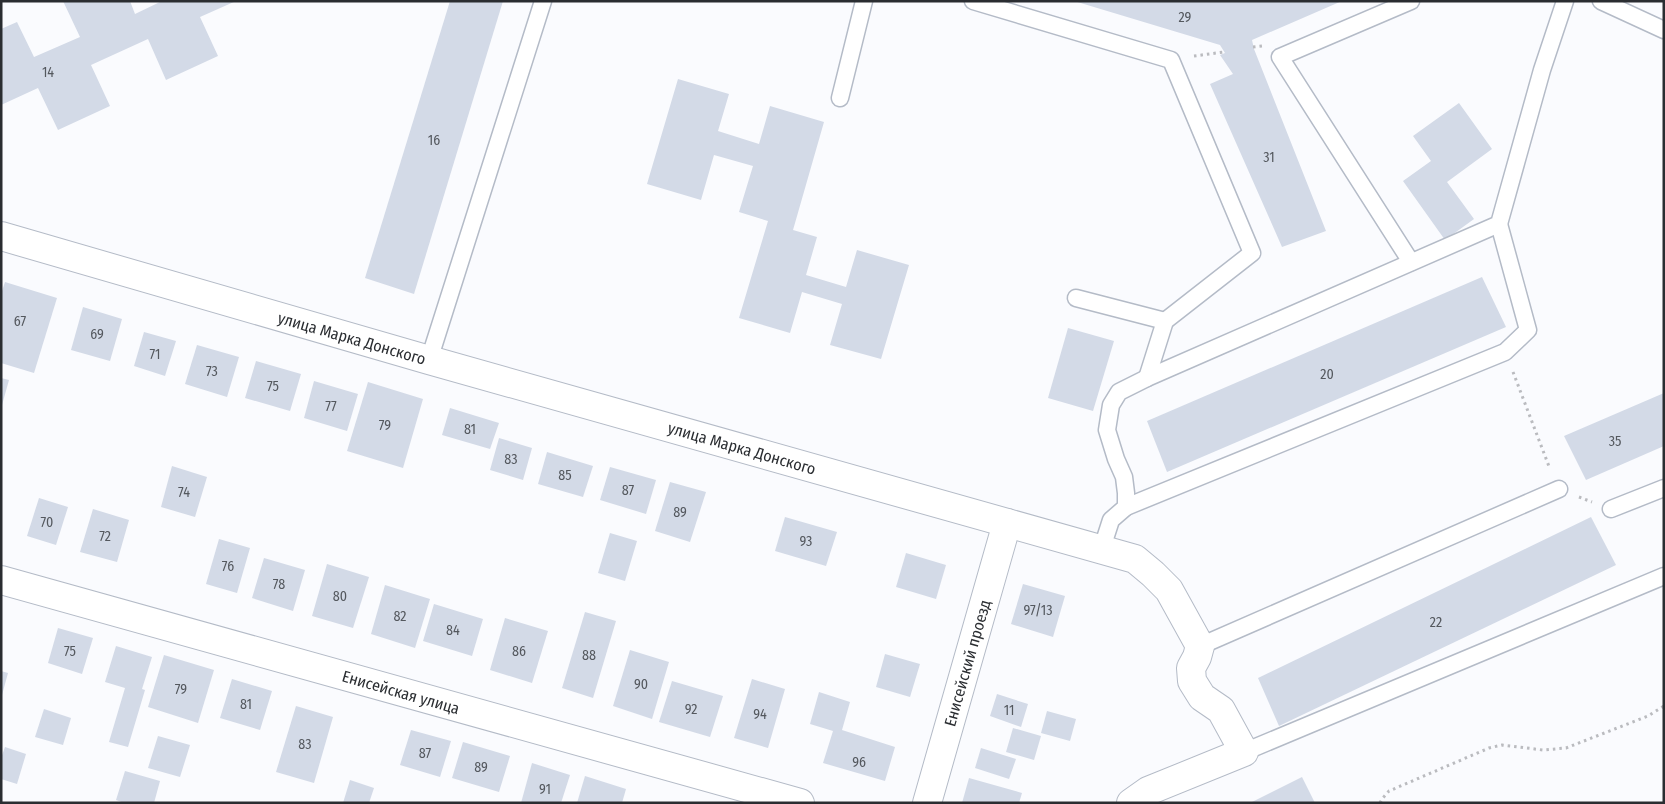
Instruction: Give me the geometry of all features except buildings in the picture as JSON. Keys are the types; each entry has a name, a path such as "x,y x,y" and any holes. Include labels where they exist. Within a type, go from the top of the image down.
{"street":[{"name":"улица Марка Донского","path":"1,236 429,360 1102,548 1135,559 1169,590 1200,646"},
{"name":"Енисейский проезд","path":"927,803 1008,523"},
{"name":"Енисейская улица","path":"1,580 800,803"},
{"path":"1131,803 1148,791 1244,752 1221,710 1202,697 1192,681 1191,668 1200,646"}],"lane":[{"path":"429,360 543,1"},
{"path":"840,98 864,1"},
{"path":"973,1 1171,60 1252,253 1165,321 1147,378"},
{"path":"1411,1 1280,57 1411,262"},
{"path":"1102,548 1111,520 1126,507 1505,352 1528,330 1499,224 1542,70 1565,1"},
{"path":"1601,1 1664,30"},
{"path":"1126,507 1124,477 1107,430 1111,405 1119,392 1499,224"},
{"path":"1076,298 1165,321"},
{"path":"1611,509 1664,488"},
{"path":"1200,646 1559,489"},
{"path":"1244,752 1664,576"}],"path":[{"path":"1171,60 1224,52"},
{"path":"1505,352 1559,489 1611,509"},
{"path":"1380,803 1389,790 1489,748 1502,745 1543,750 1566,748 1648,716 1664,706"}]}
